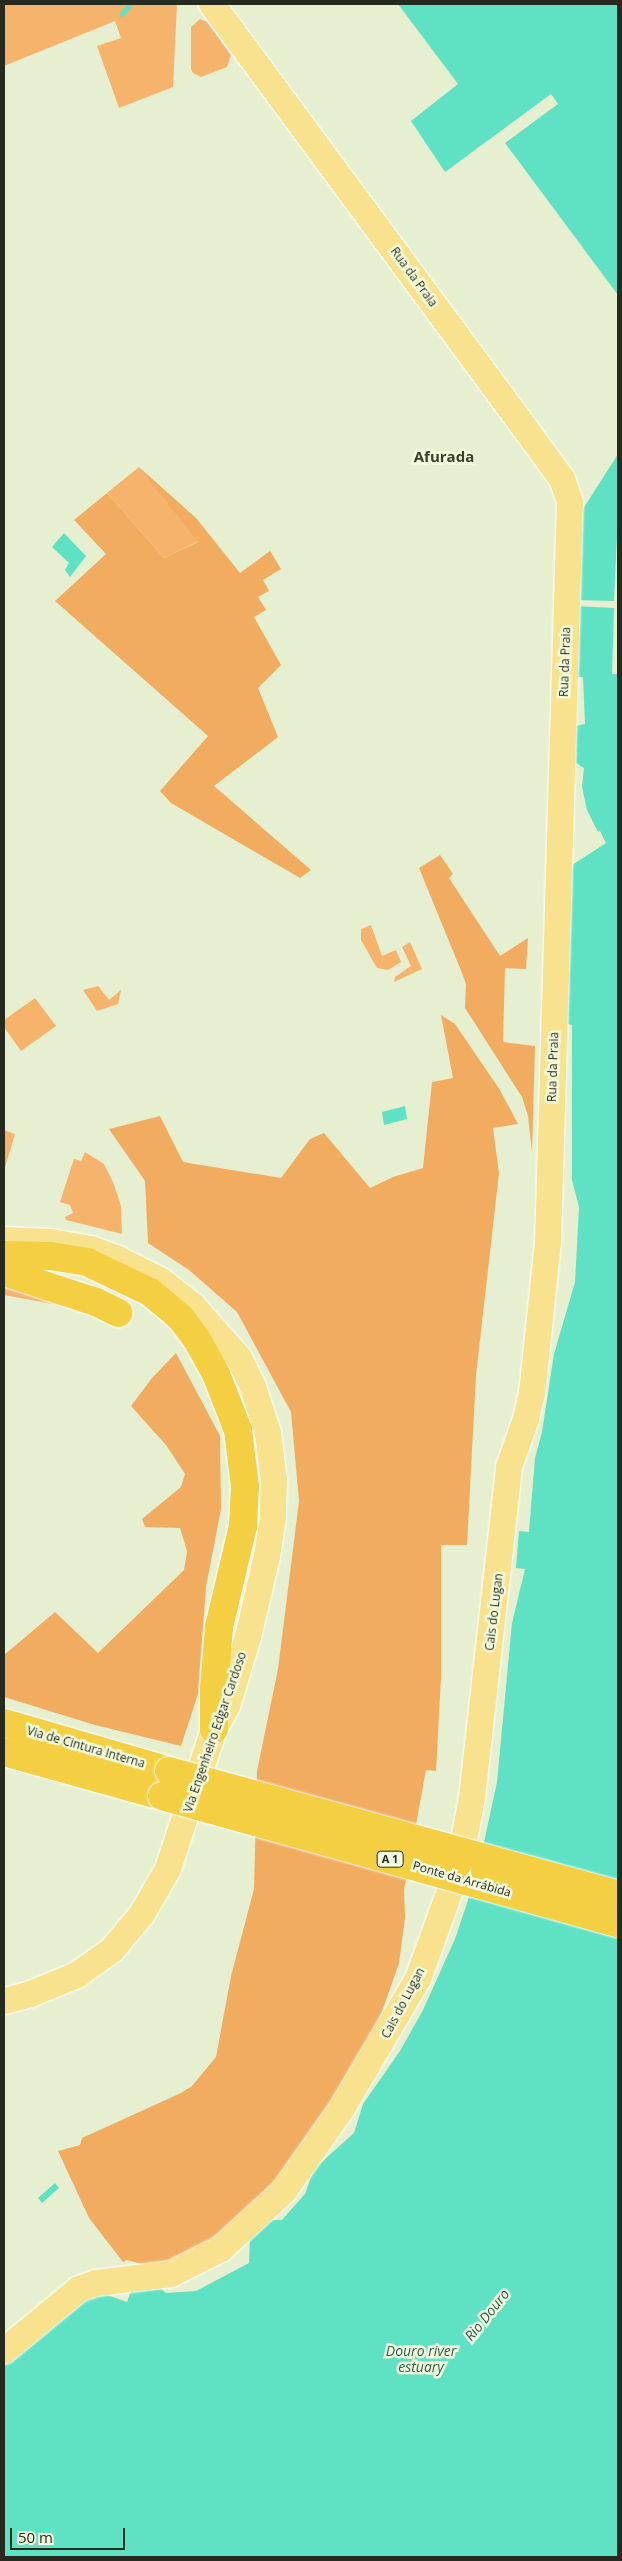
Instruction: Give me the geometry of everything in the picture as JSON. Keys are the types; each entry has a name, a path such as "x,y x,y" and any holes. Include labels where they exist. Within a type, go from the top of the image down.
{"highway":[{"path":"5,1240 50,1256 87,1262 150,1292 180,1317 196,1338 216,1374 238,1430 245,1486 243,1526 219,1627 214,1689 214,1729"},
{"path":"4,1272 96,1302 119,1313"},
{"name":"Via de Cintura Interna","path":"4,1723 166,1783"},
{"name":"A 1","path":"4,1752 166,1783"},
{"name":"Ponte da Arrábida","path":"166,1783 618,1895"},
{"name":"Ponte da Arrábida","path":"166,1783 618,1923"}],"main road":[{"name":"Rua da Praia","path":"212,4 548,459 562,479 570,502 548,1243 532,1394 526,1419 520,1433"},
{"path":"5,1240 44,1225 94,1234 129,1247 162,1264 192,1286 217,1310 237,1336 256,1366 271,1403 283,1458 282,1534 269,1614"},
{"name":"Cais do Lugan","path":"4,2351 79,2288 96,2283 171,2274 221,2249 284,2191 342,2110 418,1979 459,1866 472,1798 510,1468 520,1433"},
{"name":"Via Engenheiro Edgar Cardoso","path":"4,2001 31,1994 77,1975 112,1950 142,1914 168,1869 214,1729"}],"shaded area":[{"path":"4,4 177,4 173,87 119,108 97,46 121,38 115,21 4,66"},
{"path":"200,19 207,22 231,55 227,67 201,77 193,73 191,69 191,27"},
{"path":"139,467 199,541 164,558 107,493"},
{"path":"139,467 196,518 240,573 270,551 281,569 263,580 269,591 258,597 266,610 254,617 281,665 258,688 278,737 214,786 311,870 300,878 171,803 160,791 208,736 55,601 106,554 74,520 107,493 164,558 198,542"},
{"path":"440,855 453,874 449,878 500,956 528,938 526,969 505,968 503,1042 535,1046 532,1152 528,1116 522,1097 465,1008 466,984 419,868"},
{"path":"371,925 382,956 396,950 401,962 388,970 377,968 361,940 361,929"},
{"path":"410,942 422,969 394,982 395,977 411,966 402,947"},
{"path":"98,986 109,1000 121,990 118,1004 97,1011 83,990"},
{"path":"35,998 56,1026 21,1051 4,1027 4,1020"},
{"path":"441,1015 455,1024 500,1090 518,1124 493,1128 499,1173 476,1375 467,1545 441,1545 441,1678 436,1771 426,1770 404,1890 405,1918 399,1963 378,2023 330,2108 277,2183 213,2241 165,2264 145,2265 127,2260 123,2262 89,2218 58,2151 80,2145 82,2138 181,2093 192,2086 216,2057 231,1976 254,1889 257,1771 278,1669 299,1501 291,1412 237,1312 189,1270 148,1243 145,1181 109,1129 160,1116 183,1162 281,1178 310,1139 324,1133 370,1188 393,1177 423,1168 432,1082 453,1078"},
{"path":"4,1130 15,1134 4,1171"},
{"path":"85,1152 104,1164 113,1182 121,1206 122,1234 66,1220 65,1217 73,1213 70,1205 60,1202 74,1159 81,1161"},
{"path":"4,1282 96,1312 4,1295"},
{"path":"176,1353 220,1436 221,1509 206,1587 198,1694 181,1746 95,1725 4,1697 4,1655 55,1612 98,1653 184,1570 187,1551 180,1528 145,1527 142,1519 181,1487 185,1474 166,1445 131,1406 152,1378"}],"water":[{"path":"398,4 618,4 618,295 505,143 558,104 551,94 445,172 411,121 458,84"},
{"name":"Douro river estuary","path":"618,454 618,2557 4,2557 4,2365 85,2299 101,2293 127,2302 131,2291 160,2288 166,2293 196,2291 249,2263 250,2238 270,2220 282,2220 305,2194 314,2169 354,2133 363,2104 400,2051 423,2010 455,1939 478,1870 497,1782 512,1623 525,1569 516,1568 519,1531 529,1532 535,1458 542,1432 554,1354 575,1282 579,1207 572,1180 572,1025 561,1022 566,869 606,843 587,810 582,787 584,768 570,759 571,727 585,724 583,677 573,677 578,517"},
{"path":"64,533 86,556 70,577 65,570 69,563 52,547"},
{"path":"405,1106 407,1119 384,1125 382,1112"},
{"path":"55,2183 59,2188 42,2203 38,2198"}],"pier":[{"path":"617,535 618,674 612,674 614,608 575,606 575,600 614,601"}],"waterway":[{"path":"122,14 130,4"}],"district":[{"name":"Afurada","path":"444,457"}],"water label":[{"name":"Rio Douro","path":"487,2315"}]}
